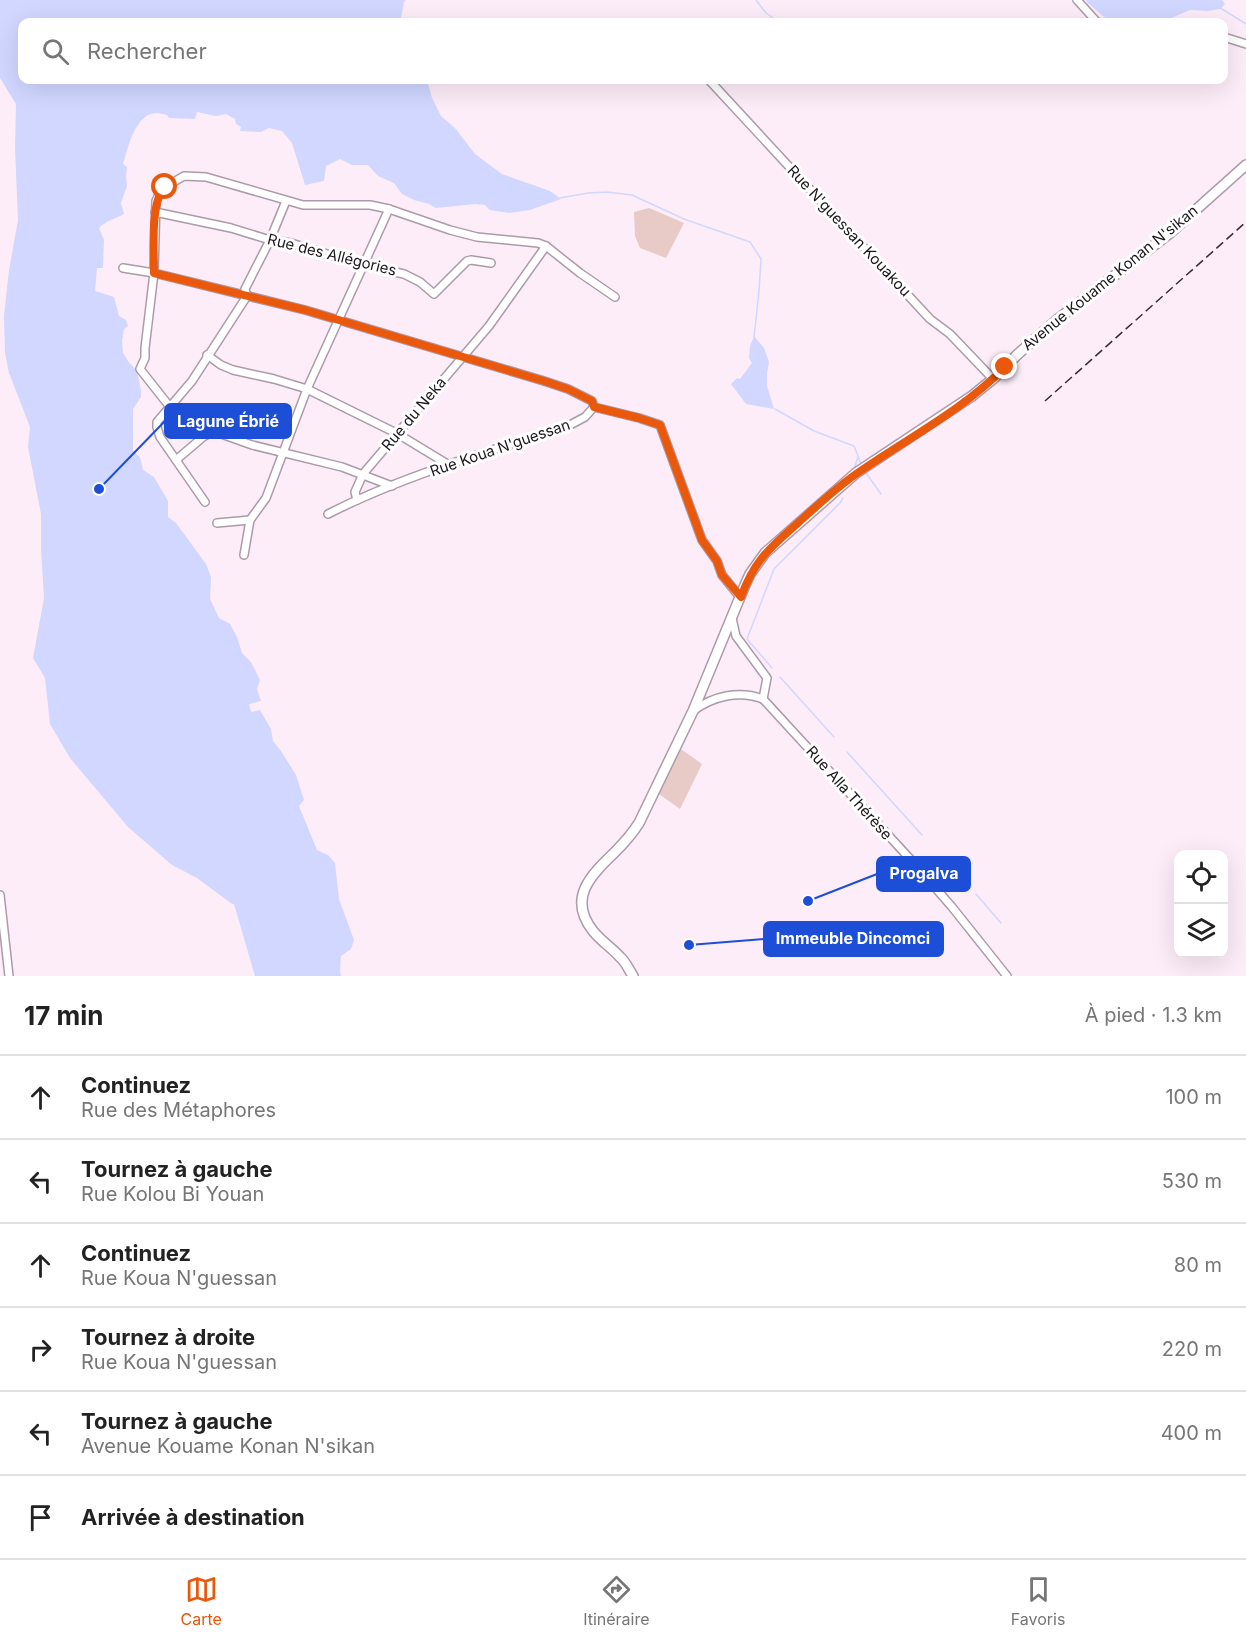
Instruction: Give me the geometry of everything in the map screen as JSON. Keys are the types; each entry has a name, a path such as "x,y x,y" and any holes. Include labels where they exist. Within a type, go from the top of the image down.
{"street":[{"path":"1077,0 1092,18"},
{"path":"1228,38 1246,44"},
{"name":"Rue N'guessan Kouakou","path":"713,84 930,319 950,334 993,379"},
{"name":"Avenue Kouame Konan N'sikan","path":"633,976 622,958 587,923 582,902 584,890 588,879 629,837 639,823 693,711 750,574 765,553 856,473 972,396 1058,320 1170,232 1246,165"},
{"path":"170,407 140,369 146,356 154,273 156,201 161,190 184,176 206,177 303,205 370,206 389,209 477,237 538,243 546,246 615,297"},
{"path":"247,296 244,289 270,240 286,201"},
{"path":"244,555 250,520 266,498 307,388 389,209"},
{"name":"Rue des Allégories","path":"155,212 231,228 363,265 404,274 420,282 434,294 467,261 491,263"},
{"name":"Rue du Neka","path":"357,500 356,489 363,474 489,326 546,246"},
{"path":"123,268 154,273 305,310 463,356 568,389 592,401 594,407 660,425 702,540 717,561 722,575 741,597"},
{"path":"205,502 160,437 157,422 192,381 247,296"},
{"path":"207,355 233,370 307,388 398,434 449,465"},
{"name":"Rue Koua N'guessan","path":"328,514 357,500 449,465 570,425 585,417 594,407"},
{"path":"176,460 213,431 252,445 342,467 392,486"},
{"path":"218,523 250,520"},
{"path":"693,711 710,701 735,694 763,699 767,678 736,636 732,618"},
{"name":"Rue Alla Thérèse","path":"763,699 912,861 1006,974"},
{"path":"0,895 9,976"}],"shaded area":[{"path":"649,208 684,223 666,258 640,248 635,236 634,212"},
{"path":"681,749 702,764 680,809 659,794"}],"water":[{"path":"0,0 406,0 401,18 18,18 18,84 428,84 441,116 455,128 475,154 502,174 550,191 561,199 530,210 509,213 490,210 485,205 475,204 436,208 402,194 394,183 378,176 368,165 352,165 340,159 326,166 324,181 305,185 292,143 282,131 269,128 261,132 240,131 241,127 236,124 235,119 226,114 216,116 197,112 195,119 169,118 167,115 157,113 149,115 138,125 127,149 123,164 127,167 127,186 121,203 124,214 99,228 104,240 103,268 97,268 95,291 114,297 119,316 126,320 128,326 124,329 123,353 137,371 141,391 141,397 133,409 133,451 140,457 143,470 154,477 168,501 168,517 176,523 206,564 211,577 210,599 219,618 230,624 242,653 251,662 260,680 257,689 261,701 249,704 251,712 260,710 271,729 273,741 296,775 304,800 299,806 317,850 328,855 335,863 339,899 354,940 351,949 341,956 341,976 255,976 234,904 197,878 172,865 128,827 70,758 50,724 45,678 33,658 44,598 41,514 28,447 30,427 9,373 5,353 4,316 18,220 16,104 0,78"},
{"path":"1086,0 1222,0 1225,4 1220,9 1190,10 1171,18 1106,18"},
{"path":"754,336 764,348 769,362 767,386 774,409 746,404 731,384 737,378 740,379 752,363 749,358"}],"waterway":[{"path":"756,0 773,18"},
{"path":"1219,7 1246,24"},
{"path":"560,198 607,192 632,195 684,219 750,242 761,259 754,337"},
{"path":"775,409 814,431 854,446 861,464"},
{"path":"854,469 858,457"},
{"path":"866,473 881,494"},
{"path":"772,668 747,639 774,569 843,498"},
{"path":"780,677 834,737"},
{"path":"847,752 922,835"},
{"path":"943,858 969,886"},
{"path":"976,894 1001,923"}],"railway":[{"path":"1045,401 1246,222"}],"place":[{"name":"Lagune Ébrié","path":"99,489"},
{"name":"Progalva","path":"808,901"},
{"name":"Immeuble Dincomci","path":"689,945"}],"route":[{"path":"165,187 156,201 154,273 305,310 544,381 568,389 592,401 594,407 660,425 702,540 717,561 722,575 741,597 750,574 765,553 812,511 856,473 972,396 1005,367"}]}
